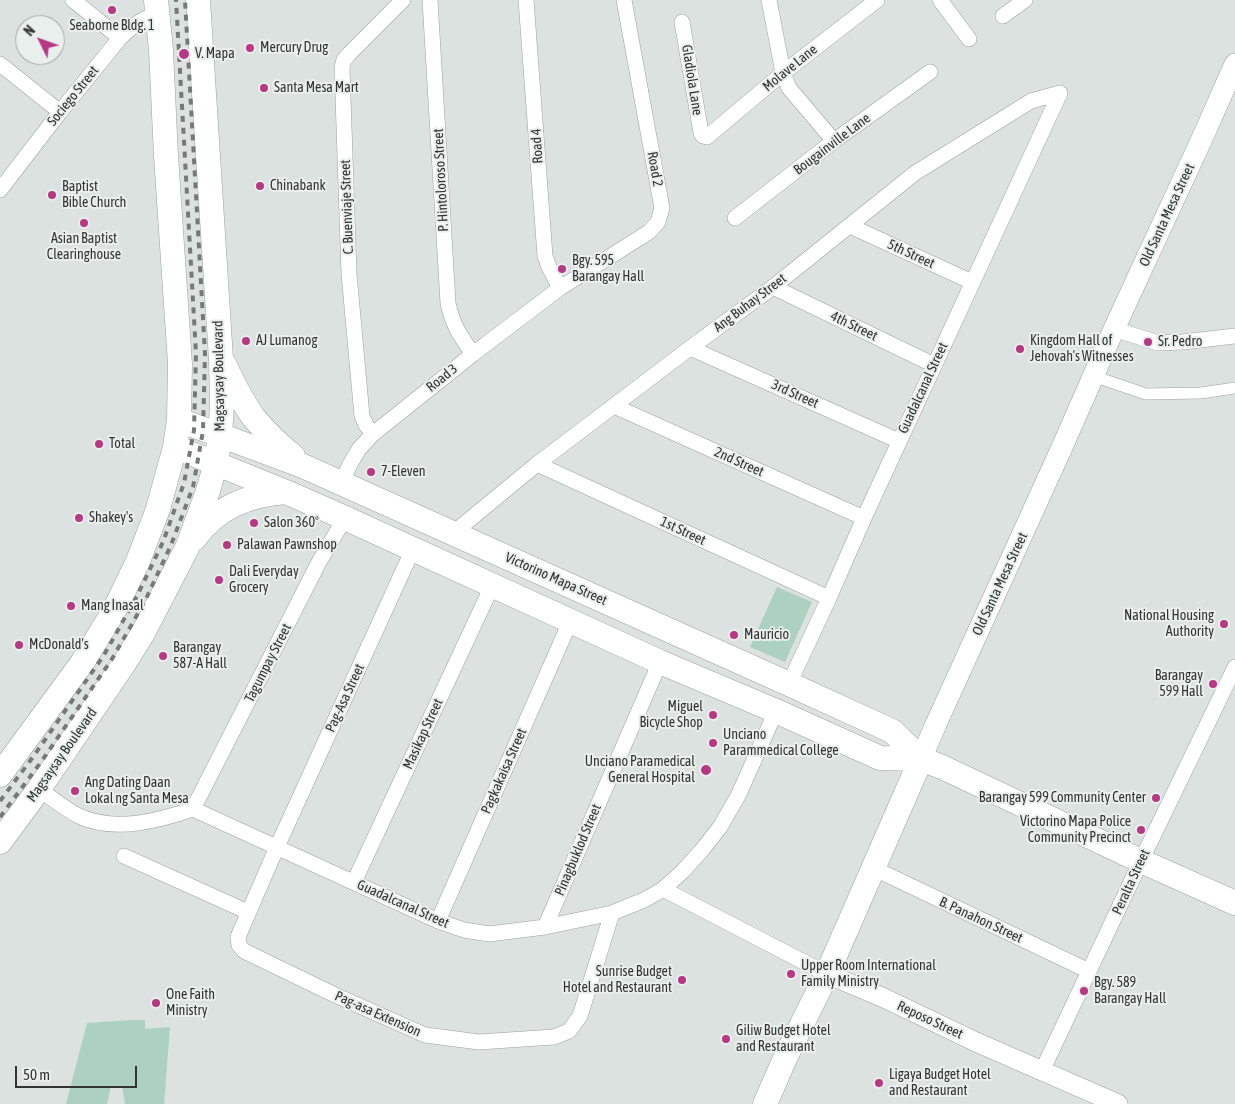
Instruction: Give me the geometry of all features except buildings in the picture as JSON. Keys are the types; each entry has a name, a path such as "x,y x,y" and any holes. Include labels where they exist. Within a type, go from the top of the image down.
{"main road":[{"name":"Magsaysay Boulevard","path":"0,842 39,789 143,633 187,548 216,463 222,405 221,359 198,0"},
{"path":"0,775 82,663 114,612 138,561 158,509 175,447 179,420 180,364 156,6"},
{"name":"Old Santa Mesa Street","path":"765,1104 827,974 936,724 1235,64"},
{"path":"221,359 234,386 254,417 279,445 303,466"},
{"name":"Victorino Mapa Street","path":"179,420 303,466 892,731 921,759"},
{"name":"Victorino Mapa Street","path":"175,447 345,518 570,622 880,758 921,759 942,767 1235,903"},
{"path":"187,548 213,518 229,507 247,499 266,494 286,492"}],"street":[{"path":"73,0 120,38"},
{"name":"C. Buenviaje Street","path":"373,434 362,416 354,333 342,67 344,60 350,53 403,0"},
{"name":"P. Hintoloroso Street","path":"430,0 448,303 457,332 473,354"},
{"name":"Road 4","path":"526,0 545,256 560,288"},
{"name":"Road 2","path":"560,288 649,232 658,222 662,208 624,0"},
{"path":"769,0 784,73 789,88 834,142"},
{"name":"Molave Lane","path":"704,136 707,137 784,73 858,7 877,0"},
{"path":"940,0 969,39"},
{"path":"1003,16 1025,0"},
{"name":"Sociego Street","path":"0,190 120,38 156,6"},
{"name":"Gladiola Lane","path":"682,22 701,133 704,136"},
{"path":"0,64 60,112"},
{"name":"Bougainville Lane","path":"735,218 834,142 930,72"},
{"name":"Ang Buhay Street","path":"452,534 537,464 773,287 915,173 1031,101 1060,93"},
{"name":"Guadalcanal Street","path":"789,684 934,364 1060,93"},
{"name":"5th Street","path":"850,226 972,282"},
{"name":"4th Street","path":"773,287 934,364"},
{"name":"Road 3","path":"342,484 359,449 373,434 473,354 560,288"},
{"path":"1114,330 1158,343 1235,336"},
{"name":"3rd Street","path":"690,348 899,441"},
{"path":"1093,376 1146,394 1201,393 1235,388"},
{"name":"2nd Street","path":"614,406 864,518"},
{"name":"1st Street","path":"537,464 829,598"},
{"name":"Tagumpay Street","path":"193,809 319,562 345,518"},
{"name":"Pag-Asa Street","path":"276,847 413,549"},
{"name":"Masikap Street","path":"354,882 492,586"},
{"name":"Pagkakaisa Street","path":"438,921 570,622"},
{"name":"Pinagbuklod Street","path":"545,927 660,662"},
{"name":"Peralta Street","path":"1042,1071 1235,666"},
{"name":"Guadalcanal Street","path":"193,809 438,921 464,930 489,934 545,927 612,913 644,900 664,889 702,850 720,827 738,796 776,711"},
{"path":"39,789 79,816 96,822 110,824 149,821 193,809"},
{"name":"Pag-asa Extension","path":"276,847 238,937 239,946 244,951 335,995 425,1035 479,1042 554,1038 569,1031 580,1016 612,913"},
{"path":"124,856 248,912"},
{"name":"B. Panahon Street","path":"873,868 1089,971"},
{"name":"Reposo Street","path":"664,889 827,974 1118,1104"}],"green space":[{"path":"777,587 812,602 785,662 750,647"},
{"path":"145,1020 145,1029 170,1027 164,1104 125,1104 122,1086 111,1086 107,1104 66,1104 87,1023"}],"railway":[{"path":"0,801 104,655 137,596 163,542 184,483 194,430 196,354 176,0"},
{"path":"0,817 41,762 112,659 145,601 171,545 193,487 203,431 205,354 185,0"}],"place":[{"name":"Seaborne Bldg. 1","path":"112,10"},
{"name":"Mercury Drug","path":"250,48"},
{"name":"V. Mapa","path":"184,54"},
{"name":"Santa Mesa Mart","path":"264,88"},
{"name":"Chinabank","path":"260,186"},
{"name":"Baptist Bible Church","path":"52,195"},
{"name":"Asian Baptist Clearinghouse","path":"84,223"},
{"name":"Bgy. 595 Barangay Hall","path":"562,269"},
{"name":"AJ Lumanog","path":"246,341"},
{"name":"Sr. Pedro","path":"1148,342"},
{"name":"Kingdom Hall of Jehovah's Witnesses","path":"1020,349"},
{"name":"Total","path":"99,444"},
{"name":"7-Eleven","path":"371,472"},
{"name":"Shakey's","path":"79,518"},
{"name":"Salon 360°","path":"254,523"},
{"name":"Palawan Pawnshop","path":"227,545"},
{"name":"Dali Everyday Grocery","path":"219,580"},
{"name":"Mang Inasal","path":"71,606"},
{"name":"National Housing Authority","path":"1224,624"},
{"name":"Mauricio","path":"734,635"},
{"name":"McDonald's","path":"19,645"},
{"name":"Barangay 587-A Hall","path":"163,656"},
{"name":"Barangay 599 Hall","path":"1213,684"},
{"name":"Miguel Bicycle Shop","path":"713,715"},
{"name":"Unciano Parammedical College","path":"713,743"},
{"name":"Unciano Paramedical General Hospital","path":"706,770"},
{"name":"Ang Dating Daan Lokal ng Santa Mesa","path":"75,791"},
{"name":"Barangay 599 Community Center","path":"1156,798"},
{"name":"Victorino Mapa Police Community Precinct","path":"1141,830"},
{"name":"Upper Room International Family Ministry","path":"791,974"},
{"name":"Sunrise Budget Hotel and Restaurant","path":"682,980"},
{"name":"Bgy. 589 Barangay Hall","path":"1084,991"},
{"name":"One Faith Ministry","path":"156,1003"},
{"name":"Giliw Budget Hotel and Restaurant","path":"726,1039"},
{"name":"Ligaya Budget Hotel and Restaurant","path":"879,1083"}]}
